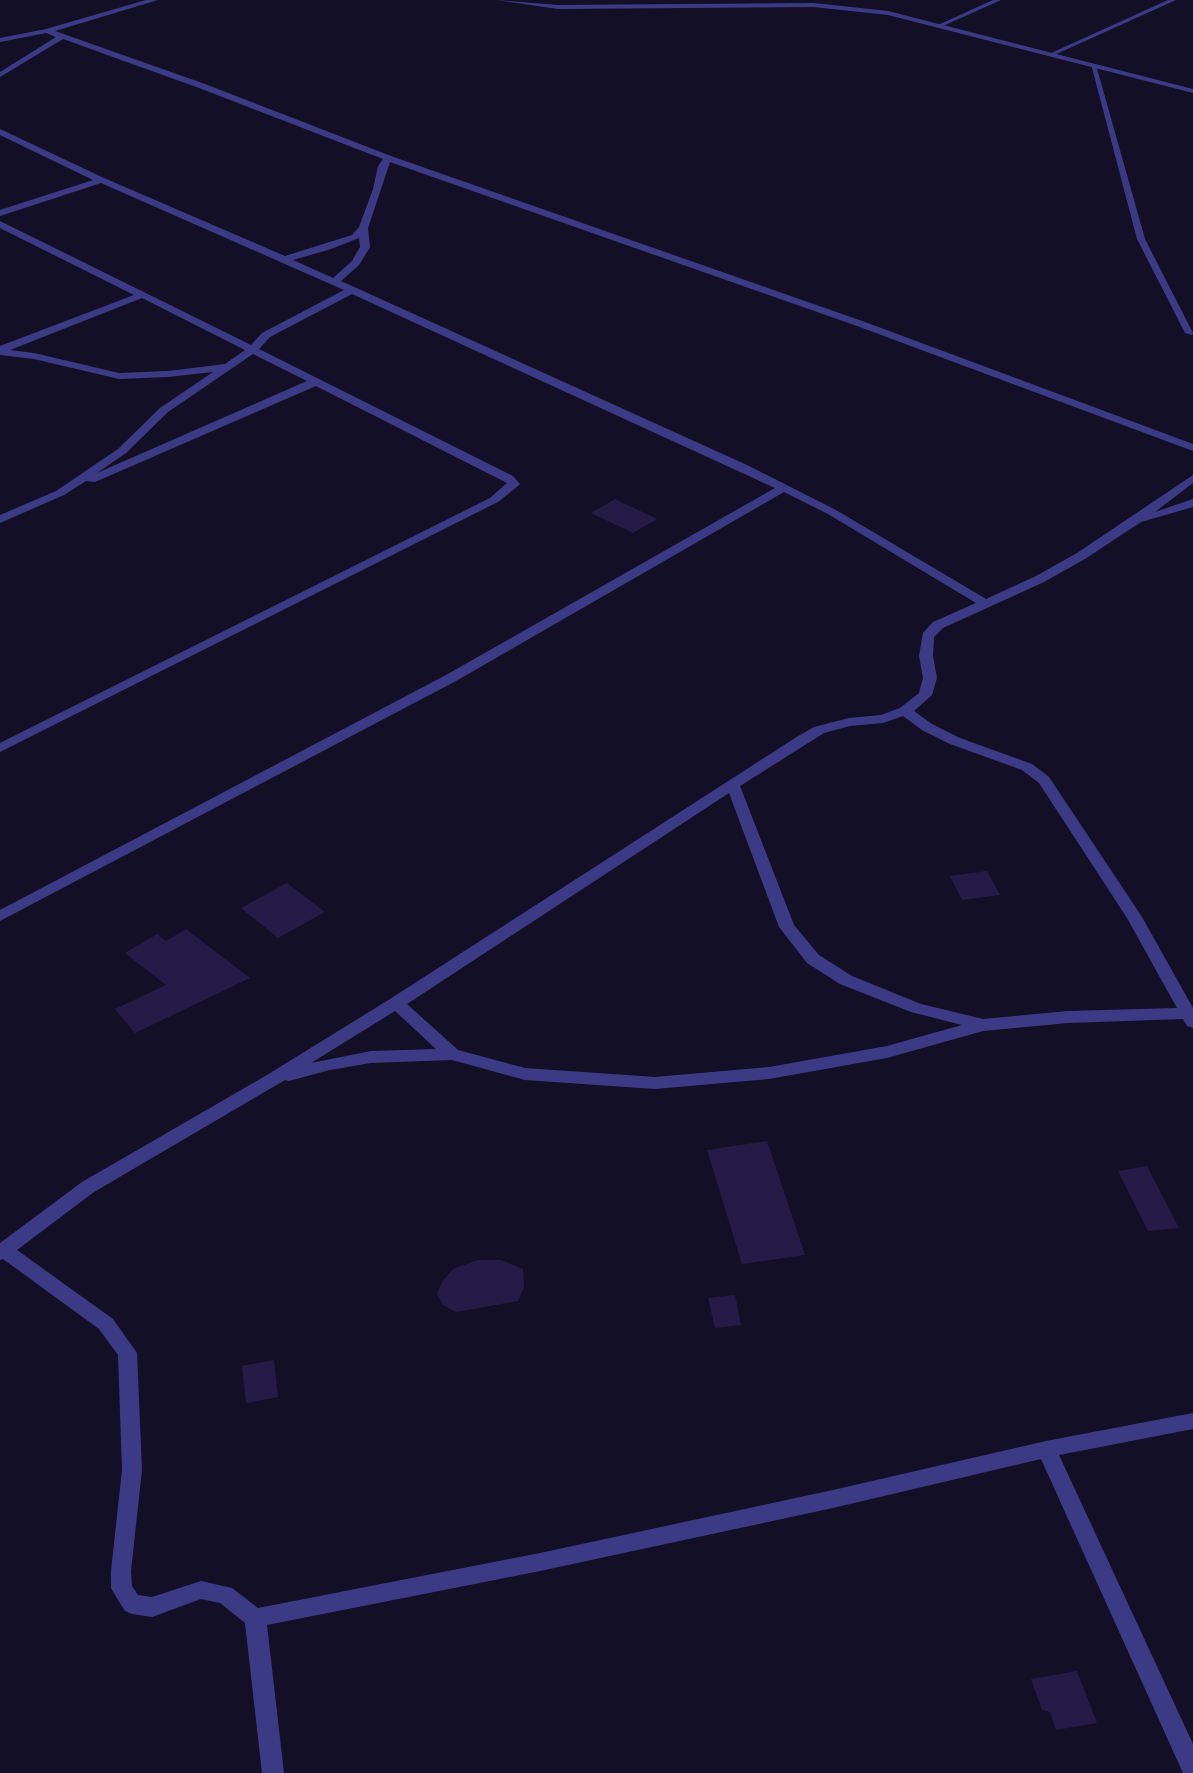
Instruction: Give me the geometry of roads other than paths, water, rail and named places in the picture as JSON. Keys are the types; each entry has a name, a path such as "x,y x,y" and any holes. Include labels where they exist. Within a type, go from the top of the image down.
{"street":[{"path":"0,40 47,31 154,0"},
{"path":"500,0 558,6 813,3 888,13 941,25 1193,91"},
{"path":"47,31 60,38 202,86 388,158 850,320 1193,448"},
{"path":"0,75 60,38"},
{"path":"0,132 101,180 284,259 783,488 832,512 985,603"},
{"path":"334,282 356,263 365,247 363,228 382,166 388,158"},
{"path":"0,213 101,180"},
{"path":"0,224 509,478 514,484 494,500 0,748"},
{"path":"284,259 355,237 363,228"},
{"path":"60,494 122,451 164,410 252,350 266,335 352,290"},
{"path":"0,351 115,308 141,295"},
{"path":"0,351 34,356 119,376 168,374 226,366"},
{"path":"0,519 315,382"},
{"path":"273,1773 255,1618 225,1595 201,1590 187,1593 172,1602 152,1607 132,1604 122,1588 121,1571 132,1470 127,1353 106,1324 2,1252 88,1187 273,1079 819,730 849,722 883,719 905,711 925,696 930,678 926,656 928,636 938,625 1050,573 1132,523 1193,478"},
{"path":"0,916 451,678 783,488"},
{"path":"1132,523 1193,503"},
{"path":"273,1079 330,1064 371,1057 452,1054 525,1074 655,1083 769,1073 887,1052 983,1025 1068,1017 1189,1017 1134,917 1044,780 1027,767 946,737 905,711"},
{"path":"733,785 787,927 813,958 846,980 917,1008 983,1025"},
{"path":"396,1002 452,1054"},
{"path":"255,1618 821,1502 1046,1449 1193,1421"},
{"path":"1046,1449 1193,1769"}],"lane":[{"path":"941,25 998,0"},
{"path":"1052,54 1173,0"},
{"path":"1093,65 1141,238 1189,333"}]}
